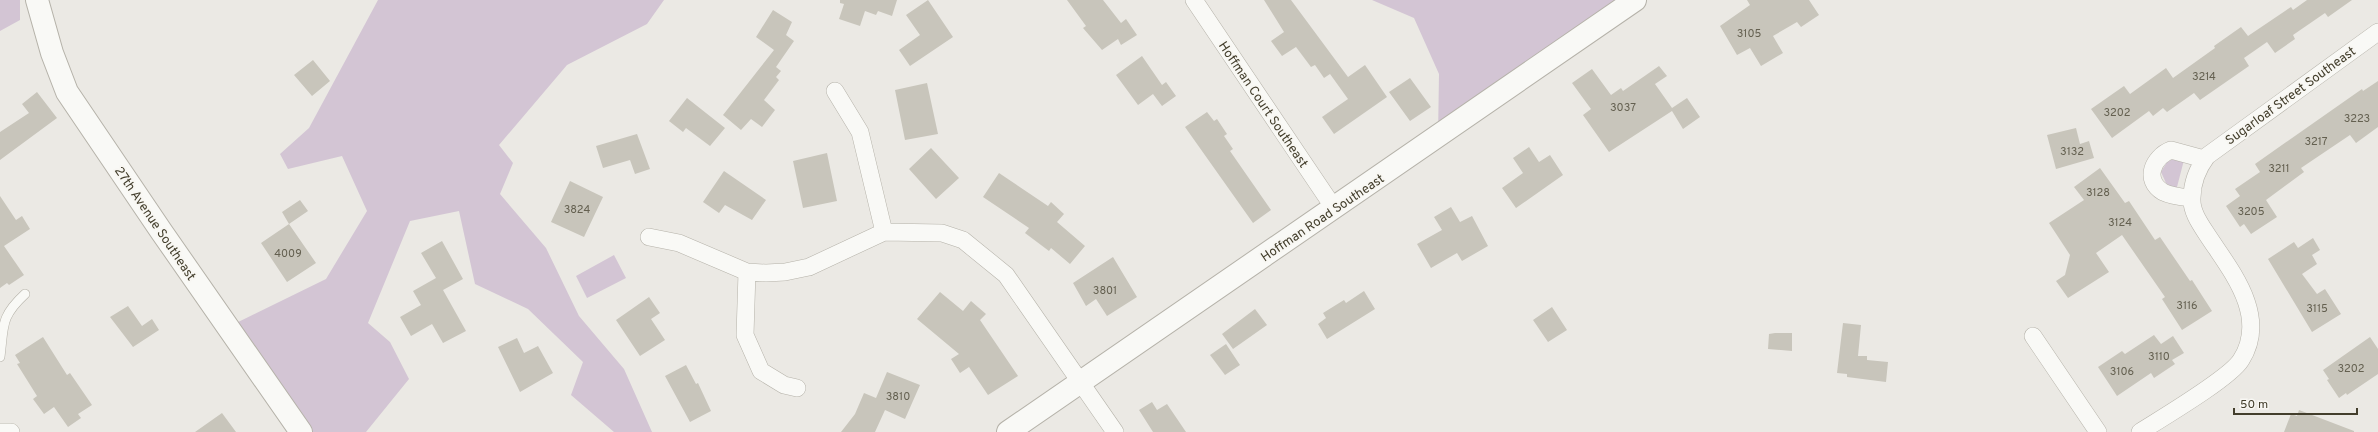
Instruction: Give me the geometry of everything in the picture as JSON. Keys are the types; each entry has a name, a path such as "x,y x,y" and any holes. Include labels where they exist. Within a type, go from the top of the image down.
{"street":[{"name":"27th Avenue Southeast","path":"37,0 52,53 67,92 161,231 302,432"},
{"name":"Hoffman Court Southeast","path":"1194,0 1334,208"},
{"name":"Hoffman Road Southeast","path":"1008,432 1635,0"},
{"name":"Sugarloaf Street Southeast","path":"2140,432 2223,376 2241,360 2250,336 2250,310 2242,288 2196,217 2192,198 2197,170 2204,159 2228,139 2378,32"},
{"path":"835,91 860,132 884,232"},
{"path":"2192,198 2170,194 2157,186 2153,180 2153,164 2157,158 2171,150 2204,159"},
{"path":"649,237 679,244 747,272 785,272 809,267 884,232 942,233 962,240 1006,275 1115,432"},
{"path":"747,272 745,336 761,371 784,385 797,388"},
{"path":"2033,336 2098,432"},
{"path":"0,432 11,432"}],"lane":[{"path":"0,357 4,321 13,305 25,294"}],"shaded area":[{"path":"0,0 20,0 20,20 0,31"},
{"path":"378,0 664,0 647,24 567,65 499,145 513,163 500,194 546,248 579,316 624,369 652,432 614,432 571,395 583,362 528,309 475,284 459,211 410,221 368,323 390,342 409,379 366,432 301,432 228,327 326,279 367,211 342,156 288,169 280,154 309,128"},
{"path":"1372,0 1635,0 1438,137 1439,74 1414,18"},
{"path":"2175,158 2184,160 2177,187 2174,189 2166,183 2161,172 2167,162"},
{"path":"614,255 626,278 587,298 576,276"}],"building":[{"path":"840,0 897,0 892,16 878,11 876,15 865,11 860,26 839,19 844,4 840,3"},
{"path":"928,0 953,37 910,66 899,50 920,35 906,15"},
{"path":"1067,0 1103,0 1121,23 1126,19 1137,35 1121,45 1118,39 1102,50 1083,28 1086,26"},
{"path":"1264,0 1291,0 1348,77 1365,65 1387,97 1334,134 1322,117 1348,99 1330,74 1324,78 1315,65 1311,67 1296,47 1282,56 1271,41 1284,32"},
{"path":"1747,0 1809,0 1819,15 1801,27 1797,22 1773,36 1783,53 1761,66 1750,48 1737,55 1720,26 1750,5"},
{"path":"2307,0 2352,0 2328,17 2325,13 2293,35 2295,39 2275,53 2267,42 2244,58 2249,66 2200,100 2194,93 2167,112 2163,108 2153,116 2149,111 2112,138 2091,109 2124,86 2130,94 2166,68 2173,78 2241,27 2248,36 2291,7 2293,10"},
{"path":"773,10 792,22 786,35 794,41 776,67 781,71 776,77 779,80 764,100 775,110 762,127 751,119 741,130 723,115 774,50 756,37"},
{"path":"1142,56 1162,85 1166,82 1176,96 1162,106 1153,94 1138,105 1116,75"},
{"path":"313,60 330,81 312,96 294,75"},
{"path":"1659,66 1667,76 1655,84 1672,108 1687,98 1700,117 1683,129 1672,111 1609,152 1583,115 1591,109 1572,83 1592,69 1611,95 1621,88 1623,91"},
{"path":"1410,78 1431,107 1410,121 1389,92"},
{"path":"2378,81 2378,127 2356,143 2350,135 2301,168 2304,172 2266,200 2277,217 2251,234 2244,224 2240,227 2226,206 2240,196 2235,189 2260,172 2255,164 2362,89 2363,91"},
{"path":"927,83 938,134 905,140 895,90"},
{"path":"37,92 57,118 0,160 0,132 29,113 22,104"},
{"path":"687,98 725,128 710,146 686,128 683,132 669,121"},
{"path":"1207,112 1214,121 1217,119 1227,134 1224,136 1233,149 1230,151 1271,210 1253,223 1185,127"},
{"path":"2076,128 2080,144 2089,141 2094,158 2056,169 2047,135"},
{"path":"637,134 650,169 635,174 630,160 603,168 596,146"},
{"path":"1529,147 1539,162 1550,155 1563,175 1516,208 1502,188 1523,173 1513,158"},
{"path":"931,148 959,178 936,199 909,169"},
{"path":"827,153 837,201 803,208 793,161"},
{"path":"2100,168 2125,203 2129,201 2155,240 2160,237 2190,281 2192,280 2212,311 2182,330 2162,299 2165,297 2122,235 2096,253 2109,272 2068,298 2056,281 2065,275 2070,255 2049,223 2084,200 2074,187"},
{"path":"724,171 766,200 752,220 725,205 719,213 703,202"},
{"path":"999,173 1048,206 1051,202 1064,214 1057,222 1085,246 1070,264 1051,248 1049,251 1025,233 1029,228 983,197"},
{"path":"570,181 603,197 584,237 551,222"},
{"path":"0,196 16,220 22,216 30,229 4,246 24,275 9,285 7,283 0,288"},
{"path":"300,200 308,211 289,224 282,212"},
{"path":"1451,207 1460,222 1472,216 1488,246 1462,261 1457,253 1431,268 1417,244 1442,230 1434,217"},
{"path":"289,224 316,263 287,282 261,243"},
{"path":"2313,238 2320,250 2312,255 2317,264 2302,274 2317,294 2325,289 2341,314 2312,332 2268,259 2294,242 2298,248"},
{"path":"442,241 463,279 443,290 466,331 443,343 432,324 411,336 400,317 421,305 413,291 436,278 421,253"},
{"path":"1113,257 1137,297 1107,316 1096,299 1086,306 1073,283"},
{"path":"1364,291 1375,309 1327,339 1318,324 1326,318 1323,313 1344,300 1346,303"},
{"path":"940,292 963,311 971,301 986,314 980,320 1018,376 988,395 969,367 960,373 951,359 959,354 917,319"},
{"path":"649,297 660,313 651,319 665,340 640,356 616,320"},
{"path":"128,306 142,326 152,319 159,330 133,347 110,317"},
{"path":"1552,307 1567,330 1548,342 1533,320"},
{"path":"1255,309 1267,325 1233,349 1222,334"},
{"path":"1843,323 1861,325 1858,356 1867,356 1867,360 1888,362 1886,382 1847,377 1847,374 1837,373"},
{"path":"1792,333 1792,351 1768,349 1769,334"},
{"path":"2154,335 2161,344 2173,336 2184,353 2172,360 2175,364 2154,378 2151,373 2117,396 2098,367 2122,351 2125,354"},
{"path":"43,337 67,375 70,373 92,405 78,414 81,418 68,427 54,407 44,414 33,399 37,396 17,364 20,363 15,355"},
{"path":"2370,337 2378,349 2378,374 2347,395 2346,393 2339,398 2327,380 2329,379 2323,370"},
{"path":"517,338 524,353 538,346 553,373 520,392 498,347"},
{"path":"1226,344 1240,365 1225,375 1210,355"},
{"path":"686,365 696,384 698,383 711,411 690,422 665,376"},
{"path":"887,372 920,385 905,419 885,410 875,432 841,432 855,414 864,393 876,398"},
{"path":"1152,402 1157,410 1167,404 1186,432 1153,432 1139,410"},
{"path":"2299,410 2354,432 2284,432 2291,414 2297,416"},
{"path":"222,413 236,432 195,432"}]}
